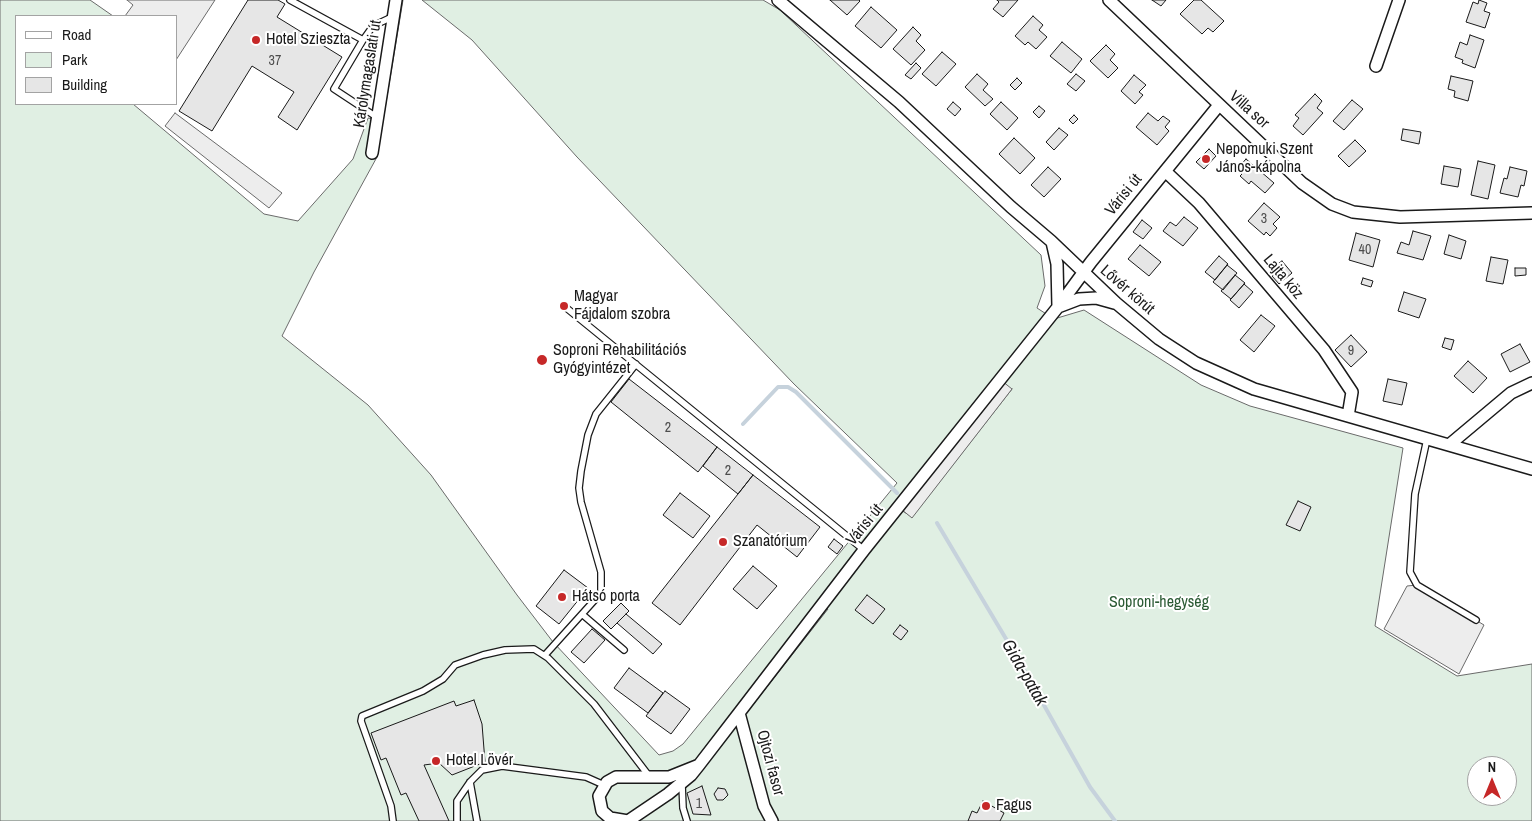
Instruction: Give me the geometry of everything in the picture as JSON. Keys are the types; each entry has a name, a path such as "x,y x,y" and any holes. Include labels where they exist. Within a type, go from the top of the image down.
{"street":[{"name":"Károlymagaslati út","path":"372,153 396,0"},
{"name":"Lővér körút","path":"778,0 899,102 1011,207 1051,241 1116,304 1159,339 1196,363 1254,389 1532,469"},
{"name":"Villa sor","path":"1109,0 1302,182 1332,204 1353,212 1400,217 1532,213"},
{"path":"1376,66 1399,0"},
{"name":"Várisi út","path":"604,785 599,796 602,811 609,820 628,821 682,784 699,765 864,550 1083,273 1219,105"},
{"name":"Lajta köz","path":"1165,170 1199,203 1324,350 1352,392 1348,416"},
{"path":"1051,241 1057,264 1058,307 1079,299 1096,298 1116,304"},
{"path":"1449,445 1511,393 1532,383"},
{"name":"Ojtozi fasor","path":"739,713 764,806 772,821"},
{"path":"604,785 616,777 669,777 699,765"}],"lane":[{"path":"290,0 363,40"},
{"path":"378,118 334,89 373,26 394,16"},
{"path":"564,306 864,550"},
{"path":"545,655 601,593 601,572 586,525 579,488 584,454 596,414 636,364"},
{"path":"1427,439 1415,494 1410,572 1417,585 1476,620"},
{"path":"583,615 624,650"},
{"path":"393,821 391,806 361,721 362,716 423,691 443,678 455,665 483,655 524,648 534,649 545,655 594,704 650,777"},
{"path":"457,821 457,801 470,782 482,770 502,766 586,777 604,785"},
{"path":"470,782 477,821"},
{"path":"682,784 683,808 687,821"}],"green space":[{"name":"Soproni-hegység","path":"0,0 90,0 112,15 15,15 15,105 134,105 264,214 298,221 353,159 368,118 380,120 401,0 403,0 377,157 314,272 282,336 368,405 431,475 553,642 659,755 673,751 683,744 897,483 794,384 577,157 472,40 422,0 763,0 780,10 1041,255 1045,286 1037,308 1054,319 1084,310 1201,385 1250,406 1403,448 1375,626 1457,676 1532,664 1532,821 0,821","holes":["1012,389 912,517 901,510"]}],"shaded area":[{"path":"127,0 215,0 178,57 178,15 126,15 133,5"},
{"path":"175,113 282,193 269,208 165,126"},
{"path":"1002,381 1012,389 912,518 901,509"},
{"path":"1417,585 1484,625 1459,674 1384,629 1407,586"},
{"path":"823,606 828,609 752,706 747,703"}],"building":[{"path":"248,0 278,0 285,4 277,17 342,57 297,130 278,117 294,92 252,66 212,131 179,111"},
{"path":"830,0 859,0 860,1 847,15"},
{"path":"997,0 1018,0 1003,17 993,9 999,2"},
{"path":"1152,0 1166,0 1161,6"},
{"path":"1194,0 1201,0 1224,21 1213,32 1208,28 1202,34 1180,14"},
{"path":"1479,0 1487,3 1484,11 1490,13 1485,28 1466,22 1473,2 1478,4"},
{"path":"871,7 897,30 881,48 855,26"},
{"path":"1033,16 1043,25 1039,30 1047,37 1036,49 1028,42 1025,45 1015,36"},
{"path":"913,27 921,35 916,41 925,50 911,65 893,49"},
{"path":"1470,35 1484,40 1475,68 1462,63 1463,60 1455,57 1460,42 1467,45"},
{"path":"1062,42 1082,59 1071,73 1050,56"},
{"path":"1106,45 1115,54 1110,60 1118,68 1108,78 1090,61"},
{"path":"942,52 956,64 936,86 922,74"},
{"path":"916,63 921,68 911,79 905,75"},
{"path":"977,74 988,84 983,90 993,99 985,106 965,87"},
{"path":"1076,74 1085,81 1076,91 1067,84"},
{"path":"1134,75 1146,85 1139,92 1143,95 1135,104 1121,91"},
{"path":"1451,76 1473,81 1468,101 1454,97 1455,91 1448,89"},
{"path":"1017,78 1022,83 1015,90 1010,85"},
{"path":"1315,94 1322,101 1317,108 1323,113 1303,135 1293,126 1299,118 1295,115"},
{"path":"1352,100 1363,109 1344,130 1333,121"},
{"path":"953,102 961,109 955,116 947,109"},
{"path":"1001,102 1018,118 1007,130 990,114"},
{"path":"1039,106 1045,111 1039,118 1033,112"},
{"path":"1148,113 1158,121 1163,116 1170,121 1165,127 1169,131 1157,145 1136,127"},
{"path":"1074,115 1078,119 1073,124 1069,120"},
{"path":"1059,128 1068,135 1054,150 1046,142"},
{"path":"1403,129 1421,132 1419,144 1401,140"},
{"path":"1014,138 1035,158 1020,174 999,154"},
{"path":"1355,140 1366,151 1349,167 1338,156"},
{"name":"Nepomuki Szent János-kápolna","path":"1209,149 1216,156 1204,169 1196,162"},
{"path":"1246,159 1274,183 1265,193 1251,181 1249,184 1240,176 1242,174 1237,169"},
{"path":"1478,161 1495,165 1488,199 1471,195"},
{"path":"1444,166 1461,169 1458,187 1441,184"},
{"path":"1048,167 1061,179 1044,197 1031,185"},
{"path":"1510,167 1527,171 1524,186 1521,185 1518,197 1500,193 1504,178 1507,179"},
{"path":"1264,203 1280,217 1273,224 1277,228 1270,236 1266,232 1264,235 1248,221"},
{"path":"1184,217 1198,228 1183,246 1163,231 1170,222 1176,226"},
{"path":"1142,220 1152,228 1143,239 1133,232"},
{"path":"1413,231 1431,236 1423,260 1397,253 1401,242 1409,245"},
{"path":"1356,233 1380,240 1373,267 1349,260"},
{"path":"1449,235 1466,241 1461,259 1444,254"},
{"path":"1140,245 1161,262 1149,276 1128,259"},
{"path":"1219,256 1228,264 1215,280 1205,272"},
{"path":"1491,257 1508,260 1503,284 1486,281"},
{"path":"1282,261 1292,273 1279,284 1272,276 1280,270 1276,265"},
{"path":"1227,265 1237,273 1223,290 1213,282"},
{"path":"1515,268 1526,268 1526,275 1515,276"},
{"path":"1235,275 1245,283 1231,299 1221,291"},
{"path":"1363,278 1373,281 1371,287 1361,284"},
{"path":"1244,284 1253,292 1239,308 1230,300"},
{"path":"1404,292 1426,299 1419,318 1398,311"},
{"path":"1261,315 1275,326 1254,352 1240,340"},
{"path":"1351,335 1367,352 1351,367 1335,350"},
{"path":"1445,338 1454,340 1451,350 1442,347"},
{"path":"1520,344 1530,362 1510,372 1501,354"},
{"path":"1468,361 1487,378 1473,393 1454,376"},
{"path":"629,379 717,447 698,472 611,402"},
{"path":"1388,379 1407,383 1402,405 1383,401"},
{"name":"Szanatórium","path":"717,447 753,475 738,494 703,466"},
{"name":"Szanatórium","path":"753,475 820,527 797,557 757,525 680,625 652,603"},
{"path":"680,493 710,516 693,538 663,515"},
{"path":"1298,501 1311,507 1300,531 1286,525"},
{"path":"834,539 843,546 837,554 828,547"},
{"path":"753,566 777,586 757,609 733,589"},
{"name":"Hátsó porta","path":"564,570 588,588 559,624 536,606"},
{"path":"867,595 885,609 873,624 855,610"},
{"path":"621,603 629,611 611,629 603,621"},
{"path":"626,614 662,644 653,654 617,623"},
{"path":"900,625 908,631 901,640 893,634"},
{"path":"592,629 605,640 584,663 571,652"},
{"path":"629,668 663,693 648,713 614,688"},
{"path":"665,691 690,709 671,734 646,716"},
{"name":"Hotel Lövér","path":"474,700 482,724 485,762 452,775 439,763 424,765 449,821 419,821 406,793 401,795 386,758 381,760 371,733 454,701 456,706"},
{"path":"702,786 711,815 693,814 687,793"},
{"path":"718,788 725,789 728,795 723,800 717,800 714,794"},
{"name":"Fagus","path":"983,801 1004,813 1000,821 968,821 972,811 977,813"}],"waterway":[{"name":"Gida-patak","path":"743,424 778,387 788,387 796,392 897,493"},
{"name":"Gida-patak","path":"937,523 1018,659 1090,787 1115,821"}],"place":[{"name":"Hotel Szieszta","path":"256,40"},
{"name":"Nepomuki Szent János-kápolna","path":"1206,159"},
{"name":"Magyar Fájdalom szobra","path":"564,306"},
{"name":"Soproni Rehabilitációs Gyógyintézet","path":"542,360"},
{"name":"Szanatórium","path":"723,542"},
{"name":"Hátsó porta","path":"562,597"},
{"name":"Hotel Lövér","path":"436,761"},
{"name":"Fagus","path":"986,806"}]}
